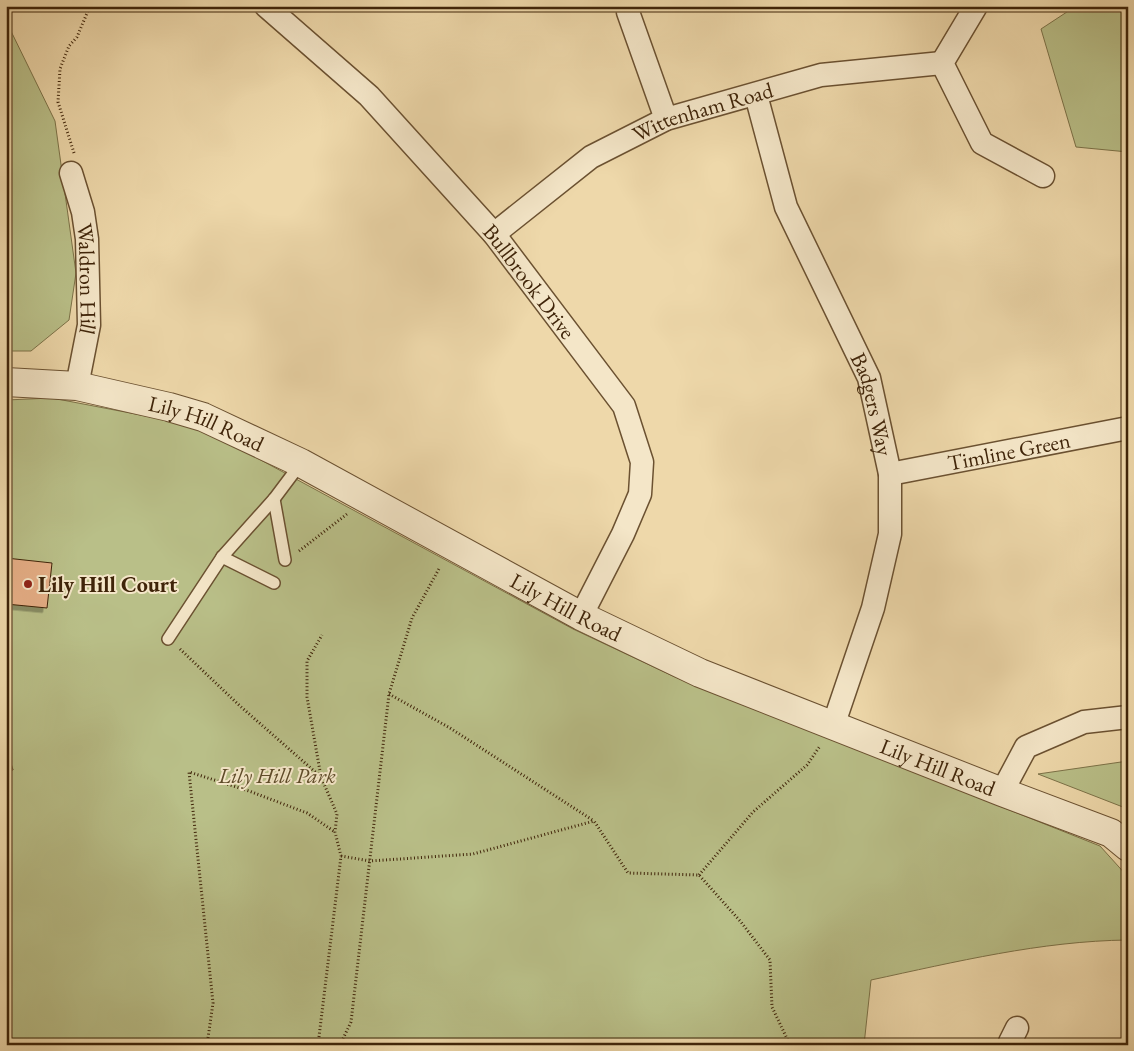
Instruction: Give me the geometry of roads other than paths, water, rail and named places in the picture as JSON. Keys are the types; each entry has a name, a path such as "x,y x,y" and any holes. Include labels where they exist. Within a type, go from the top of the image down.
{"street":[{"name":"Bullbrook Drive","path":"266,6 369,96 494,234 624,406 642,462 640,494 623,534 581,616"},
{"path":"630,6 628,12 666,119"},
{"path":"976,6 942,64 982,143 1043,176"},
{"name":"Wittenham Road","path":"494,234 591,157 666,119 822,75 942,64"},
{"name":"Badgers Way","path":"756,95 786,207 869,378 890,474 890,534 874,608 833,726"},
{"name":"Waldron Hill","path":"73,165 87,239 89,325 77,386"},
{"name":"Lily Hill Road","path":"6,382 77,386 169,407 203,417 301,463 581,616 700,672 833,726 1110,833 1128,847"},
{"name":"Timline Green","path":"890,474 1128,428"},
{"path":"1002,792 1026,747 1084,722 1128,717"}],"lane":[{"path":"168,639 222,557 274,499 301,463"},
{"path":"274,499 285,560"},
{"path":"222,557 274,583"}],"place":[{"name":"Lily Hill Court","path":"28,584"}],"park label":[{"name":"Lily Hill Park","path":"277,775"}]}
